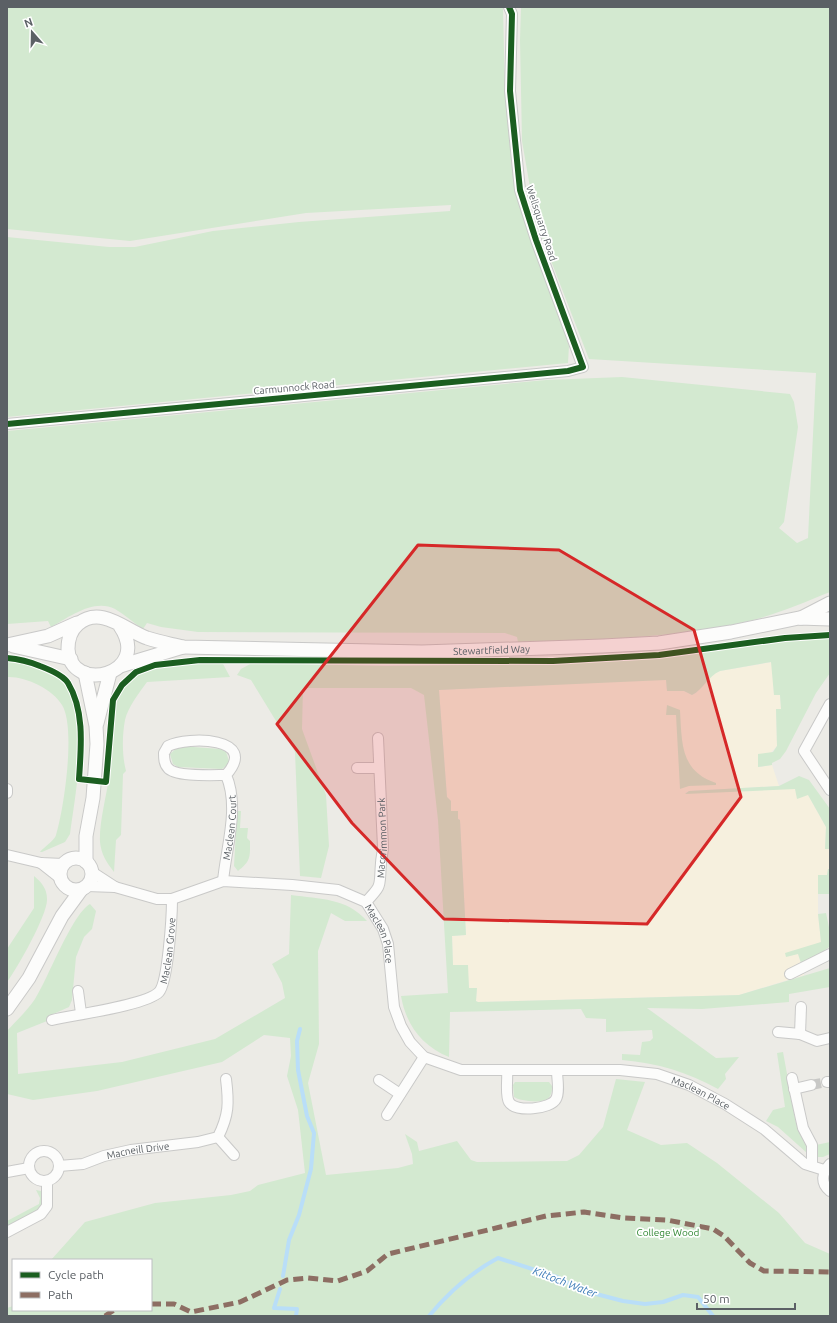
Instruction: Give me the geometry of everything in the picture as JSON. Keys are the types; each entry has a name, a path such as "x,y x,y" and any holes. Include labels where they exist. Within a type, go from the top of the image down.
{"street":[{"name":"Wellsquarry Road","path":"509,7 512,14 510,91 520,190 536,240 583,368"},
{"name":"Carmunnock Road","path":"7,424 568,372 583,368"},
{"name":"Stewartfield Way","path":"799,618 830,603"},
{"path":"7,645 48,636 82,621 98,616 114,621 120,626 128,642 128,650 115,670 96,726"},
{"name":"Stewartfield Way","path":"120,626 147,638 183,647 422,652 659,643 730,632 799,618 830,619"},
{"path":"82,621 71,634 68,651 71,659 77,667 85,673 98,676 115,670"},
{"path":"7,645 71,659"},
{"name":"Stewartfield Way","path":"115,670 183,647"},
{"path":"7,1009 29,978 62,916 90,881 79,864 93,798 96,726 85,673"},
{"path":"830,704 804,751 830,790"},
{"name":"Maccrimmon Park","path":"366,902 378,890 382,878 381,864 383,848 378,768 378,738"},
{"path":"181,742 217,742 227,745 233,750 235,756 231,769 226,775 181,774 171,771 167,767 164,753 168,746 181,742"},
{"path":"357,768 378,768"},
{"name":"Maclean Court","path":"223,881 225,855 229,844 232,795 226,775"},
{"path":"7,855 41,863 79,864"},
{"path":"41,863 69,890 84,888"},
{"path":"62,916 62,882 60,871 79,864"},
{"name":"Maclean Place","path":"79,864 115,887 158,899 172,899 223,881 338,890 366,902 382,929 388,944 394,1007 396,1013 410,1042 424,1057 461,1070 635,1071 657,1074 689,1085 725,1104 764,1129 805,1164 827,1167 823,1176 824,1185 830,1191"},
{"name":"Maclean Place","path":"84,888 115,887"},
{"name":"Maclean Grove","path":"52,1020 152,998 160,992 165,979 172,899"},
{"path":"790,974 830,954"},
{"path":"78,992 81,1013"},
{"path":"800,1034 801,1007"},
{"path":"778,1032 800,1034 817,1041 830,1038"},
{"path":"387,1115 424,1057"},
{"path":"507,1071 509,1103 517,1108 544,1107 551,1105 558,1094 557,1071"},
{"path":"792,1078 803,1128 812,1145 812,1166"},
{"path":"226,1079 228,1110 225,1123 218,1137 234,1155"},
{"path":"379,1080 400,1094"},
{"path":"794,1089 811,1085"},
{"name":"Macneill Drive","path":"59,1166 83,1164 104,1156 131,1150 198,1142 218,1137"},
{"path":"40,1152 54,1154 58,1160 59,1166 56,1176 47,1181 35,1178 29,1168 30,1161 34,1155 40,1152"},
{"path":"7,1172 29,1168"},
{"path":"7,1232 41,1214 47,1206 47,1181"}],"highlighted area":[{"path":"418,545 559,550 694,630 741,797 647,924 444,919 352,823 277,724"}],"shaded area":[{"path":"772,662 774,695 780,695 781,709 776,709 777,746 758,767 772,765 779,786 689,791 685,793 782,788 795,789 808,795 826,827 825,849 830,849 830,869 828,869 827,875 818,875 818,914 821,942 787,957 798,953 804,975 739,995 476,1001 477,988 469,988 467,965 453,965 452,936 466,935 460,820 451,812 451,801 447,797 439,690 666,679 667,691 684,691 692,695 696,693 713,674 720,671"}],"green space":[{"path":"7,7 503,7 505,94 512,168 517,199 569,346 568,363 7,417 7,237 109,247 135,247 213,231 299,222 450,211 451,205 306,213 130,241 7,229"},
{"path":"521,7 830,7 830,592 773,614 724,626 666,635 577,640 518,642 517,637 505,633 198,632 161,627 147,623 143,629 115,609 107,606 90,607 82,610 51,627 48,621 7,624 7,431 546,380 622,377 790,394 794,402 798,427 784,522 779,528 797,543 808,538 816,373 589,359 536,222 522,141 520,40"},
{"path":"830,637 830,673 816,693 786,751 780,759 772,763 772,765 758,767 758,754 773,752 777,746 776,709 781,709 780,695 774,695 771,662 720,671 712,676 696,693 692,695 684,691 667,691 666,680 439,690 447,797 451,801 451,811 458,811 458,819 460,820 466,935 452,936 453,965 468,965 469,988 477,988 476,1001 739,995 830,968 830,987 789,994 789,1002 702,1009 647,1008 716,1058 739,1057 725,1074 726,1079 718,1089 672,1069 648,1063 622,1060 622,1054 640,1055 642,1042 650,1041 653,1038 652,1030 606,1032 606,1019 586,1018 581,1009 450,1012 449,1057 423,1041 411,1025 403,1006 401,996 448,993 438,820 424,695 411,688 303,688 302,729 326,795 329,846 321,878 300,876 295,752 251,680 237,675 241,669 252,663 386,666 549,664 656,659 760,643"},
{"path":"7,661 34,667 50,674 62,682 73,699 77,716 79,757 70,834 65,842 42,852 40,852 55,837 62,807 68,749 66,716 58,699 45,689 30,681 7,677"},
{"path":"222,662 230,677 147,682 134,700 125,720 123,733 123,752 126,771 123,774 121,835 116,840 114,872 103,854 100,835 109,778 110,729 114,704 119,693 126,684 136,676 159,667"},
{"path":"667,705 680,710 681,734 685,754 689,763 695,771 704,778 716,783 716,785 689,786 680,789 676,715 666,715"},
{"path":"179,746 221,749 226,752 229,761 222,769 178,767 173,764 170,754"},
{"path":"799,776 809,780 830,809 830,849 825,849 826,827 808,795 797,799 795,789 685,794 689,791 779,786"},
{"path":"237,811 241,811 240,828 248,828 247,838 250,841 248,861 238,871 234,866"},
{"path":"828,869 830,869 830,894 818,894 818,875 827,875"},
{"path":"34,876 45,888 47,895 46,906 31,941 18,966 7,982 7,949 34,908"},
{"name":"College Wood","path":"291,895 323,899 342,904 359,913 367,921 345,921 331,913 318,951 319,1044 308,1083 326,1175 398,1168 413,1164 412,1154 405,1134 417,1142 419,1151 457,1141 471,1160 477,1162 567,1161 579,1155 603,1127 616,1079 645,1082 627,1130 661,1145 687,1143 717,1163 779,1213 805,1243 830,1254 830,1316 7,1316 7,1308 12,1306 12,1311 152,1311 152,1259 52,1259 85,1222 155,1203 231,1195 250,1191 258,1185 305,1173 298,1110 287,1076 291,1056 290,1038 264,1035 222,1062 97,1091 33,1100 7,1094 7,1031 35,999 68,933 83,910 90,904 96,911 92,929 84,937 76,957 72,1000 69,1007 51,1015 47,1021 17,1033 18,1074 122,1062 215,1039 285,998 282,983 272,964 289,954"},
{"path":"826,913 830,932 829,947 821,953 801,963 798,954 786,957 785,953 821,942 818,914"},
{"path":"783,1052 796,1123 809,1148 807,1153 778,1127 766,1121 773,1110 785,1107 777,1053"},
{"path":"515,1082 549,1082 552,1086 552,1091 548,1099 544,1101 527,1101 514,1097 513,1085"},
{"path":"830,1142 830,1154 823,1157 815,1157 816,1145"},
{"path":"36,1190 43,1193 43,1206 37,1212 7,1226 7,1221 39,1204 40,1198"}],"waterway":[{"path":"283,1276 289,1240 299,1215 311,1169 314,1133 307,1116 298,1070 297,1041 300,1029"},
{"name":"Kittoch Water","path":"429,1316 444,1299 461,1284 498,1258 557,1277 581,1290 623,1301 645,1304 663,1302 683,1295 698,1297 713,1316"},
{"path":"280,1289 274,1308 297,1309 296,1316"}],"tunnel":[{"path":"811,1085 827,1082"}],"marked path":[{"path":"152,1304 174,1304 191,1312 240,1302 287,1280 308,1278 338,1281 367,1271 388,1254 546,1216 584,1212 624,1218 667,1220 713,1229 724,1236 750,1263 764,1271 830,1272"},
{"path":"105,1316 112,1311"}],"cycle path":[{"path":"7,424 568,371 583,367 536,240 520,190 510,91 512,14 509,7"},
{"path":"7,658 24,660 36,664 63,677 66,680 77,705 81,730 79,779 106,782 113,700 122,685 136,672 155,665 200,660 553,661 659,655 785,638 830,635"}]}
